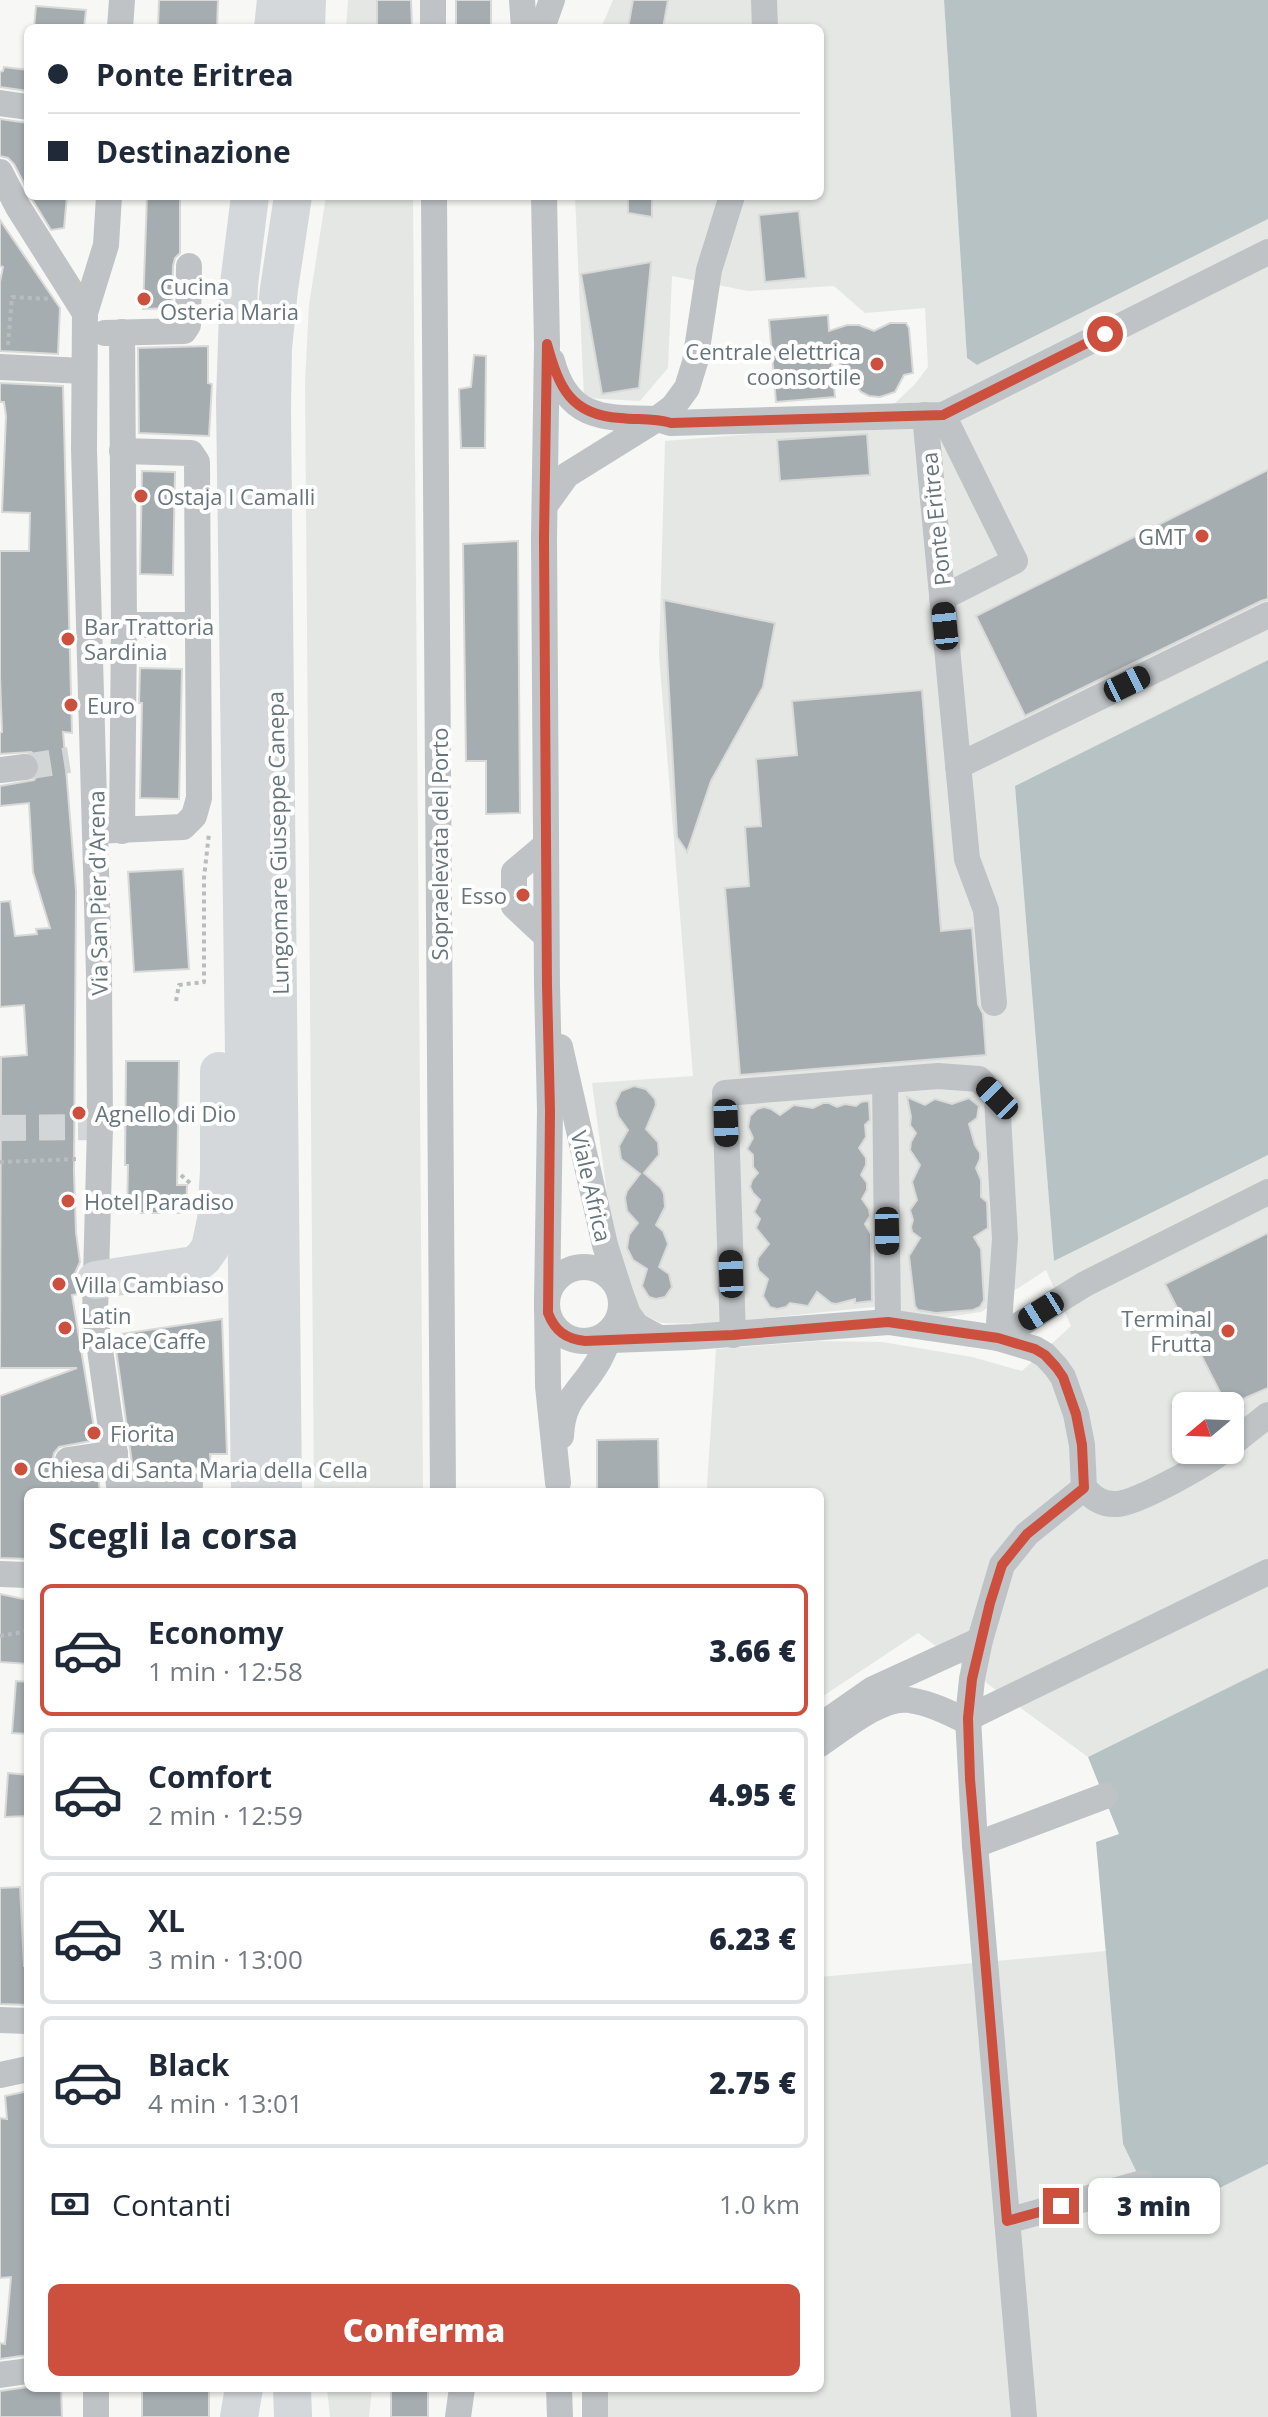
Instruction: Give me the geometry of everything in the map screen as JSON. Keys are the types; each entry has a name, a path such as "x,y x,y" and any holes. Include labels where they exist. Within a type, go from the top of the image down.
{"highway":[{"path":"273,24 276,0"},
{"path":"306,24 307,0"},
{"name":"Lungomare Giuseppe Canepa","path":"250,200 236,336 250,1488"},
{"name":"Lungomare Giuseppe Canepa","path":"283,1488 272,410 273,348 292,200"},
{"path":"96,1280 194,1265 210,1248 216,1220 219,1171 220,853 239,775"},
{"path":"239,2417 243,2392"},
{"path":"258,2392 260,2417"},
{"path":"292,2392 293,2417"}],"street":[{"path":"120,24 122,0"},
{"path":"433,0 433,24"},
{"path":"522,0 524,24"},
{"path":"543,24 552,0"},
{"path":"764,0 765,24"},
{"path":"0,103 24,106"},
{"path":"0,172 82,315 122,332 181,333 187,329 189,266"},
{"name":"Via San Pier d'Arena","path":"109,200 106,245 82,315 81,758 95,831 99,975 95,1314 120,1488"},
{"name":"Sopraelevata del Porto","path":"434,200 443,1488"},
{"name":"Viale Africa","path":"544,200 547,344 544,538 546,936 550,1111 547,1301 548,1386 558,1487"},
{"path":"546,504 567,475 657,419 673,407 687,388 695,362 709,270 731,200"},
{"path":"547,344 559,383 576,405 611,417 657,419 671,423 941,423 1268,252"},
{"path":"122,332 122,831"},
{"path":"3,367 84,371"},
{"path":"941,423 1015,561 942,598"},
{"name":"Ponte Eritrea","path":"941,423 942,598 967,859 986,910 994,1003"},
{"path":"95,831 178,829 187,825 197,811 196,459 191,453 122,451"},
{"path":"958,766 1268,615"},
{"path":"124,625 197,625"},
{"name":"Viale Africa","path":"547,985 605,1245 620,1292 620,1314 571,1396 562,1419 558,1487"},
{"path":"733,1335 725,1093 938,1076 979,1079 997,1098 1005,1239 998,1338"},
{"path":"885,1080 888,1322"},
{"path":"998,1338 1085,1284 1268,1192"},
{"name":"Viale Africa","path":"601,1343 573,1340 561,1334 548,1313 550,1288 567,1270 579,1266 604,1272 614,1280 620,1292"},
{"path":"620,1292 628,1314 637,1326 667,1338"},
{"path":"601,1343 888,1322 998,1338 1035,1349 1045,1355 1063,1377 1076,1414 1082,1445 1084,1488 1100,1502 1121,1504 1131,1501 1204,1464"},
{"path":"1244,1434 1268,1415"},
{"path":"68,1460 115,1453"},
{"name":"Via San Pier d'Arena","path":"148,1488 190,1485"},
{"path":"1024,2417 975,1845 968,1720 980,1640 1002,1565 1027,1534 1084,1488"},
{"path":"824,1741 890,1701 907,1699 968,1720 1268,1572"},
{"path":"0,1574 24,1575"},
{"path":"824,1723 873,1689 980,1640"},
{"path":"975,1845 1105,1796"},
{"path":"0,2020 24,2021"},
{"path":"0,2075 24,2070"},
{"path":"1007,2221 1142,2183"},
{"path":"0,2375 24,2372"},
{"path":"96,2392 96,2417"},
{"path":"458,2417 461,2392"},
{"path":"559,2392 560,2417"},
{"path":"595,2392 595,2417"}],"path":[{"path":"3,367 12,297 82,315"},
{"path":"0,1162 99,1159"},
{"path":"181,1175 192,1186 194,1193"},
{"path":"0,1636 24,1632"}],"shaded area":[{"path":"348,0 411,0 412,24 346,24"},
{"path":"613,0 944,0 967,358 977,365 1268,219 1268,660 1015,786 1054,1261 1268,1155 1268,1668 1088,1757 918,1633 824,1695 824,1488 707,1486 716,1349 818,1341 882,1342 972,1357 1022,1371 1071,1326 1046,1270 981,1312 927,1320 883,1306 707,1324 661,1323 634,1306 614,1245 592,1083 693,1076 659,655 665,441 873,424 915,384 928,367 925,308 865,313 834,286 748,291 672,276 668,368 640,401 584,398 575,200 824,200 824,24 603,24"},
{"path":"944,0 1268,0 1268,219 977,365 967,358"},
{"path":"325,200 413,200 423,1488 314,1488 305,382 309,305"},
{"path":"1268,660 1268,1155 1054,1261 1015,786"},
{"path":"1268,1668 1268,2164 1159,2218 1123,2144 1096,1842 1119,1834 1088,1757"},
{"path":"1106,1951 1123,2144 1160,2217 1268,2164 1268,2417 608,2417 608,2392 824,2392 824,1977"},
{"path":"327,2392 372,2392 369,2417 330,2417"}],"building":[{"path":"159,0 218,0 217,24 158,24"},
{"path":"377,0 411,0 412,24 377,24"},
{"path":"456,0 491,0 491,24 456,24"},
{"path":"633,0 668,0 664,24 629,24"},
{"path":"36,6 86,10 84,24 34,24"},
{"path":"4,67 24,70 24,90 0,87 0,72"},
{"path":"0,119 24,122 24,183 14,164 0,156"},
{"path":"32,200 67,200 64,228 51,230"},
{"path":"147,200 180,200 180,253 173,266 172,308 143,309"},
{"path":"628,200 652,200 652,217 628,213"},
{"path":"799,211 806,278 765,282 759,215"},
{"path":"0,220 60,308 58,354 0,351 0,282 3,267 0,266"},
{"path":"651,262 639,388 602,394 581,274"},
{"path":"828,315 829,331 859,325 874,331 890,323 906,323 913,373 904,375 895,392 880,397 869,396 861,392 831,352 835,397 776,402 769,320"},
{"path":"208,346 208,383 212,384 209,436 139,433 138,348"},
{"path":"474,355 486,356 485,448 461,448 459,389 471,387"},
{"path":"0,383 63,386 72,733 63,732 76,891 74,1172 80,1262 74,1283 79,1294 72,1295 96,1440 59,1447 52,1462 63,1475 98,1472 100,1488 24,1488 24,1559 0,1558 0,1396 77,1368 0,1368 1,1057 27,1055 24,1005 0,1007 0,902 10,901 15,936 37,934 36,929 50,928 33,872 29,803 0,806 0,786 34,780 41,766 31,752 0,754 0,551 29,551 30,513 2,512 6,416 4,402 0,402"},
{"path":"867,434 870,475 780,481 777,440"},
{"name":"GMT","path":"1268,470 1268,599 1025,716 976,616"},
{"path":"142,471 175,472 173,575 140,574"},
{"path":"518,541 520,813 486,814 486,761 466,761 463,544"},
{"path":"664,600 775,623 763,687 711,781 687,852 677,837"},
{"path":"140,668 182,669 179,799 140,798"},
{"path":"922,690 941,931 972,928 986,1055 740,1075 725,888 749,886 745,827 761,826 756,759 797,755 792,701"},
{"path":"183,869 189,969 134,972 128,872"},
{"path":"126,1061 179,1061 177,1185 187,1185 186,1213 127,1213"},
{"path":"634,1086 646,1089 656,1105 646,1129 658,1142 659,1155 644,1173 664,1194 665,1207 656,1225 663,1231 668,1244 659,1267 669,1274 672,1287 665,1297 656,1299 649,1297 642,1286 647,1269 633,1260 627,1248 629,1235 638,1223 627,1211 625,1198 640,1174 621,1159 619,1146 628,1130 618,1116 615,1103 621,1091"},
{"path":"907,1097 925,1105 935,1099 952,1104 969,1098 979,1106 977,1118 969,1124 980,1153 976,1168 981,1180 981,1197 987,1202 988,1228 974,1237 981,1249 984,1300 980,1307 973,1310 936,1313 918,1310 915,1306 909,1256 920,1238 912,1232 910,1210 917,1200 912,1182 920,1165 910,1150 916,1133 910,1125"},
{"path":"867,1101 870,1120 865,1125 866,1137 859,1148 866,1158 861,1175 867,1183 867,1190 862,1199 870,1216 865,1224 871,1234 872,1301 855,1303 855,1299 836,1304 817,1292 808,1306 790,1303 777,1309 770,1307 763,1296 768,1279 757,1265 758,1258 769,1244 756,1228 760,1219 754,1212 760,1200 750,1187 758,1173 753,1167 753,1155 747,1149 753,1138 748,1127 750,1116 764,1107 780,1115 794,1105 813,1108 823,1103 837,1107 845,1104 856,1106"},
{"name":"Terminal Frutta","path":"1268,1233 1268,1388 1244,1399 1244,1392 1220,1392 1165,1284"},
{"path":"222,1319 227,1454 210,1454 211,1468 133,1470 114,1335"},
{"path":"658,1439 659,1488 597,1488 597,1440"},
{"path":"0,1594 24,1599 24,1664 0,1662"},
{"path":"16,1681 24,1682 24,1734 12,1733"},
{"path":"8,1773 24,1775 24,1816 5,1817"},
{"path":"20,1887 24,2005 0,2004 0,1888"},
{"path":"24,2092 24,2356 0,2359 0,2343 5,2344 11,2277 0,2278 0,2118 7,2119 5,2096"},
{"path":"24,2388 24,2392 61,2392 62,2417 0,2417 0,2391"},
{"path":"142,2392 209,2392 209,2417 142,2417"},
{"path":"391,2392 428,2392 428,2417 391,2417"}],"tunnel":[{"path":"25,767 69,760"},
{"path":"0,1128 100,1127"}],"place":[{"name":"Cucina Osteria Maria","path":"144,299"},
{"name":"Centrale elettrica coonsortile","path":"877,364"},
{"name":"Ostaja I Camalli","path":"141,496"},
{"name":"GMT","path":"1202,536"},
{"name":"Bar Trattoria Sardinia","path":"68,639"},
{"name":"Euro","path":"71,705"},
{"name":"Esso","path":"523,895"},
{"name":"Agnello di Dio","path":"79,1113"},
{"name":"Hotel Paradiso","path":"68,1201"},
{"name":"Villa Cambiaso","path":"59,1284"},
{"name":"Latin Palace Caffe","path":"65,1328"},
{"name":"Terminal Frutta","path":"1228,1331"},
{"name":"Fiorita","path":"94,1433"},
{"name":"Chiesa di Santa Maria della Cella","path":"21,1469"}],"route":[{"path":"1061,2206 1007,2221 971,1801 968,1718 980,1640 1002,1565 1027,1534 1084,1488 1082,1445 1076,1414 1063,1377 1045,1355 1035,1349 998,1338 888,1322 733,1335 585,1341 561,1334 548,1313 550,1111 544,538 547,344 559,383 576,405 611,417 657,419 671,423 943,415 1105,334"}]}
